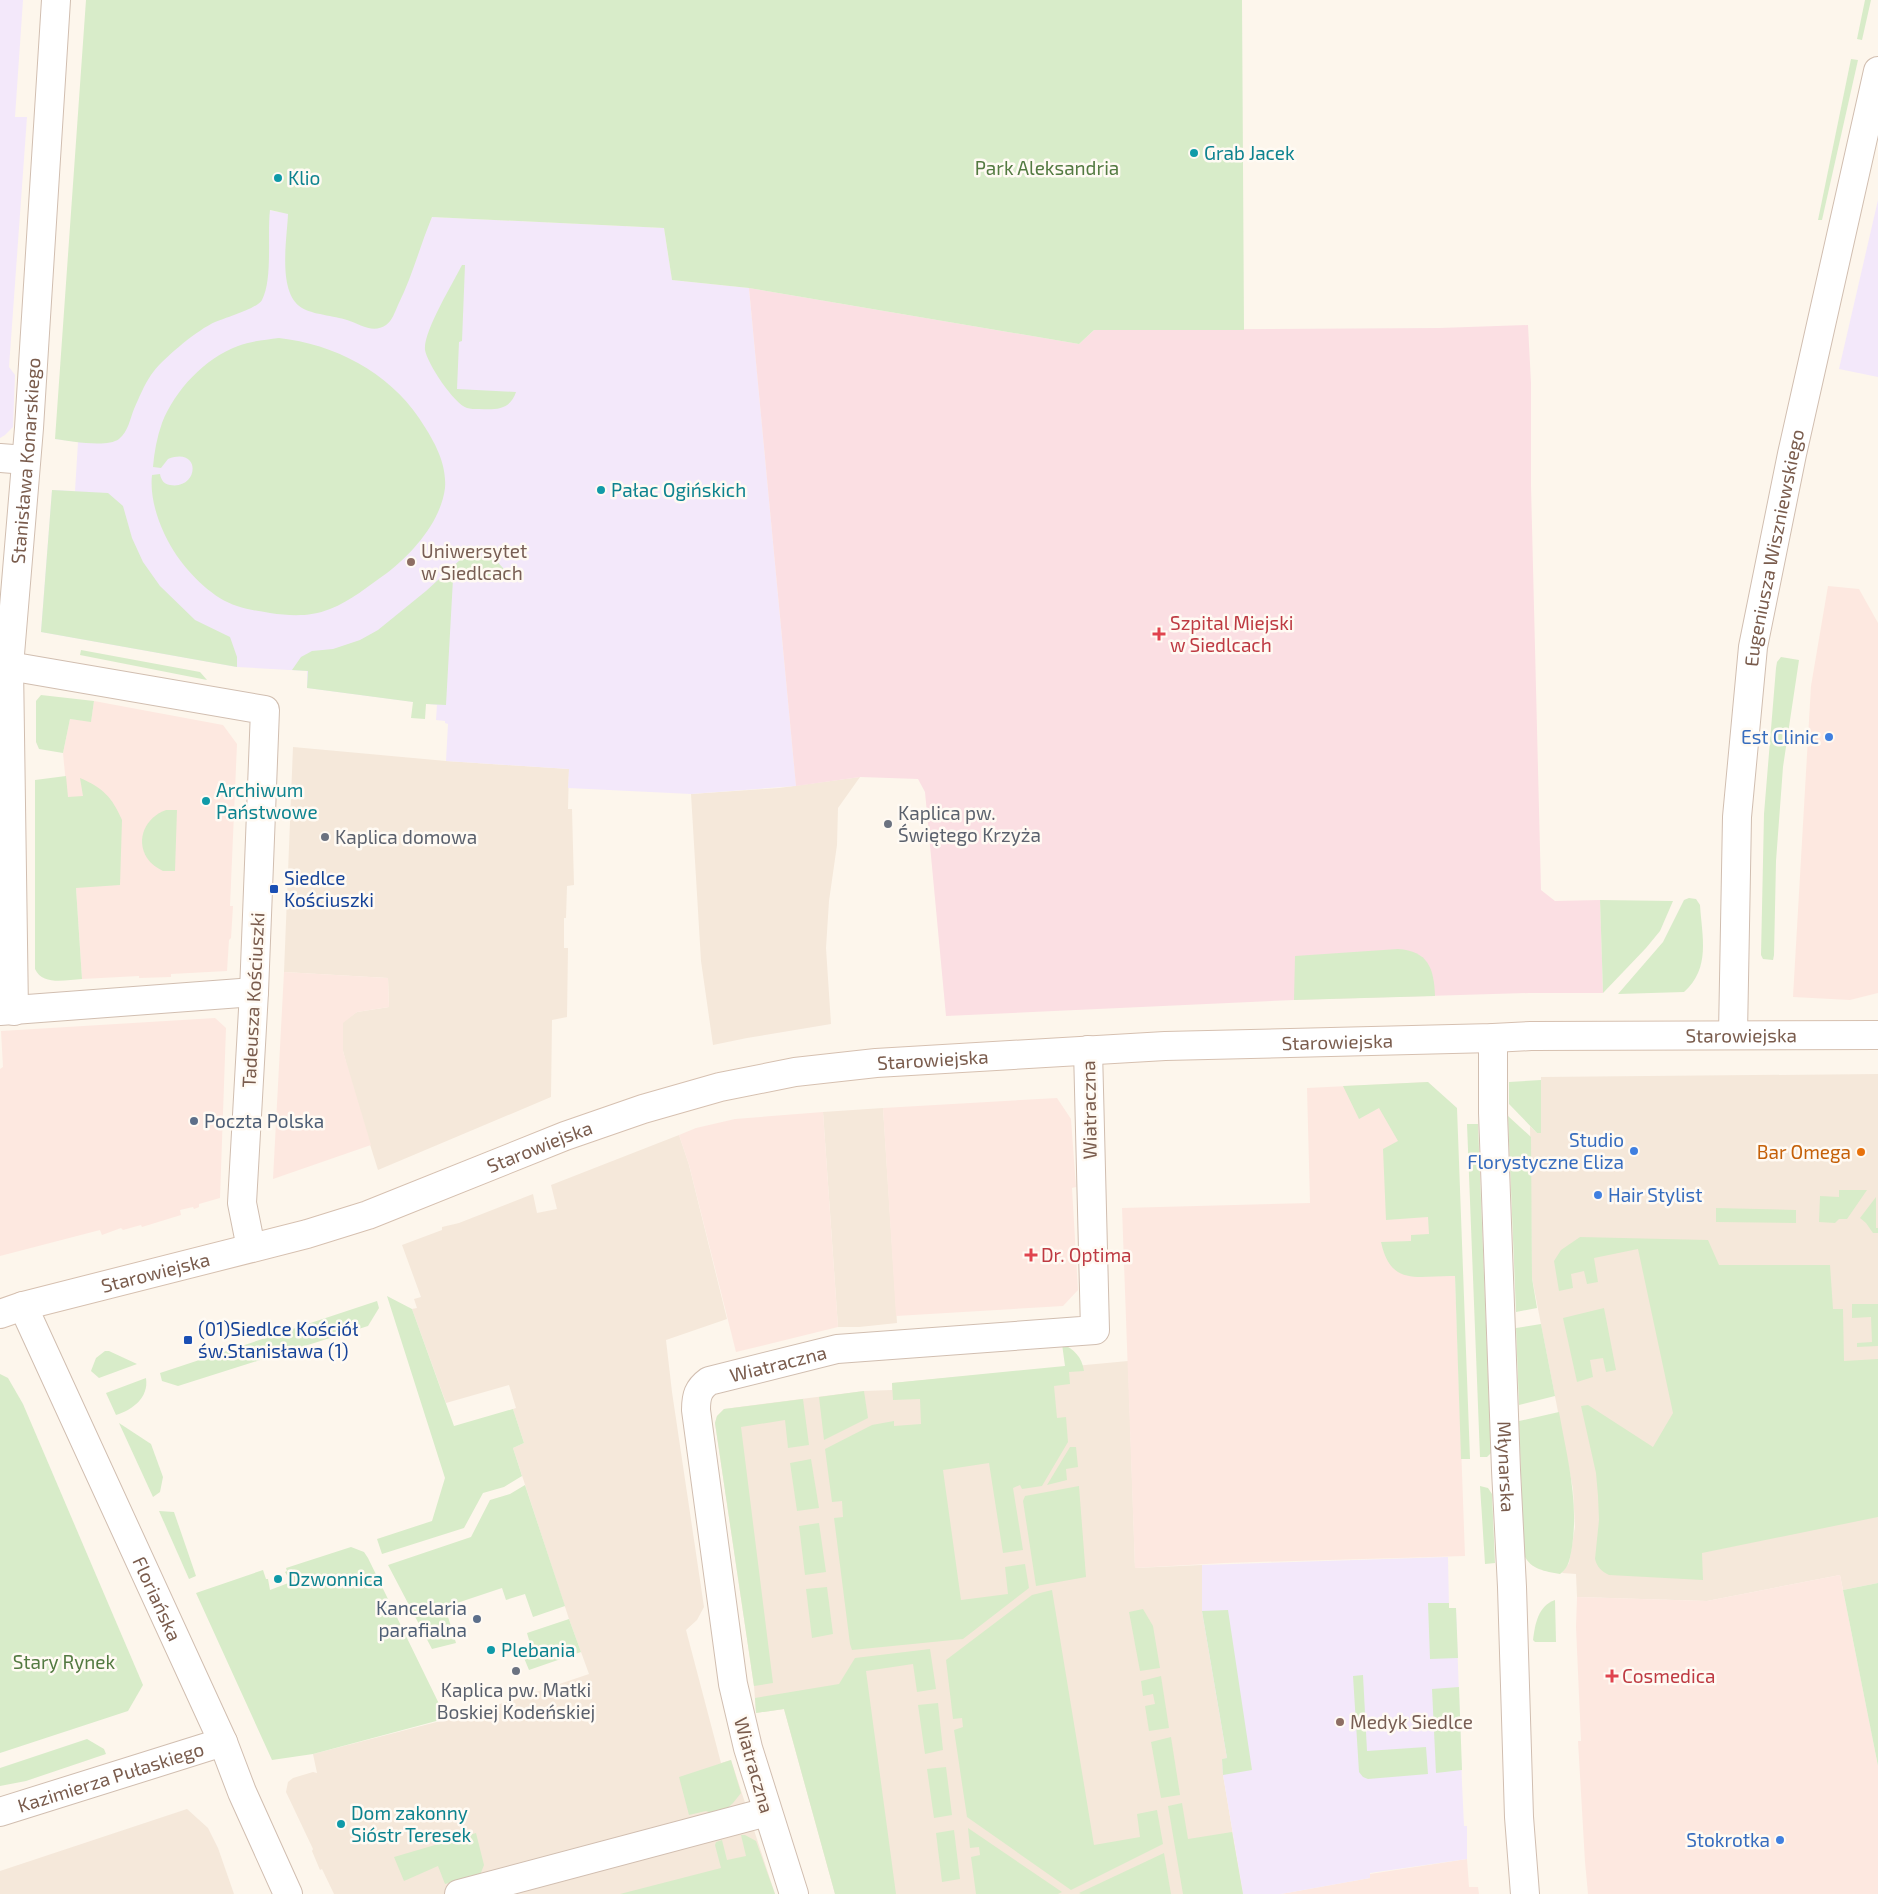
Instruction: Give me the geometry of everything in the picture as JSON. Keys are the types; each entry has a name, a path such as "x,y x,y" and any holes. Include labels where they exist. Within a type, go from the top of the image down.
{"street":[{"name":"Stanisława Konarskiego","path":"7,1011 5,747 9,666 17,574 13,459 56,0"},
{"name":"Eugeniusza Wiszniewskiego","path":"1733,1034 1737,817 1753,647 1792,454 1878,71"},
{"path":"0,544 17,574"},
{"name":"Tadeusza Kościuszki","path":"9,666 265,710 254,992 242,1203 251,1248"},
{"path":"7,1011 254,992"},
{"name":"Starowiejska","path":"12,1310 307,1234 368,1216 564,1136 643,1109 720,1087 795,1072 876,1063 1165,1046 1531,1036 1878,1035"},
{"name":"Młynarska","path":"1493,1038 1493,1113 1506,1470 1512,1587 1519,1817 1525,1894"},
{"name":"Wiatraczna","path":"794,1894 748,1748 733,1684 696,1410 696,1396 701,1387 709,1381 837,1349 1095,1330 1088,1050"},
{"name":"Floriańska","path":"12,1310 222,1742 242,1792 288,1894"},
{"name":"Kazimierza Pułaskiego","path":"0,1812 222,1742"},
{"path":"459,1894 767,1812"}],"shaded area":[{"path":"0,0 23,0 15,117 27,117 9,367 15,375 13,427 0,438"},
{"path":"1878,200 1878,377 1839,369"},
{"name":"Uniwersytet w Siedlcach","path":"269,210 429,224 432,217 664,228 672,280 749,288 796,786 691,794 568,788 569,769 446,761 448,724 445,721 436,720 437,705 307,688 307,671 237,667 41,632 52,490 75,491 78,442 55,439"},
{"name":"Szpital Miejski w Siedlcach","path":"749,288 1079,344 1094,330 1439,328 1528,325 1531,383 1531,486 1541,890 1555,901 1600,900 1603,993 1529,993 1294,1000 946,1016 925,792 918,779 860,777 796,786"},
{"path":"1828,586 1859,589 1878,623 1878,993 1850,1000 1793,997 1811,686"},
{"path":"94,701 223,725 237,744 230,906 233,906 227,971 171,974 171,977 139,978 139,976 82,979 76,888 63,753 70,719 91,721"},
{"path":"293,747 446,761 569,769 568,809 572,809 574,885 567,886 566,918 564,918 564,948 568,948 567,1017 552,1020 551,1097 378,1170 343,1051 343,1022 357,1012 389,1007 388,978 284,972"},
{"path":"860,777 838,808 837,845 829,901 826,948 831,1024 713,1045 701,961 691,794 779,788"},
{"path":"284,972 388,978 389,1007 357,1012 343,1023 343,1051 371,1145 273,1179"},
{"path":"215,1018 226,1028 220,1198 199,1204 199,1207 194,1209 193,1207 180,1210 181,1215 142,1227 141,1225 123,1230 121,1228 102,1235 100,1230 0,1256 0,1069 3,1067 1,1031"},
{"path":"1878,1074 1878,1583 1843,1590 1840,1575 1707,1601 1577,1597 1576,1574 1562,1573 1569,1563 1575,1527 1573,1489 1532,1278 1530,1126 1537,1133 1541,1133 1541,1077"},
{"path":"1428,1082 1455,1276 1465,1556 1224,1563 1135,1568 1122,1208 1310,1203 1307,1088"},
{"path":"1057,1098 1071,1119 1076,1187 1072,1188 1078,1290 1063,1306 896,1316 883,1108"},
{"path":"883,1108 897,1323 838,1327 823,1112"},
{"path":"823,1112 838,1327 736,1352 689,1165 679,1135 696,1128 735,1119"},
{"path":"679,1135 689,1165 727,1319 666,1340 704,1607 697,1620 686,1630 721,1763 731,1760 775,1894 334,1894 322,1869 320,1870 312,1851 313,1849 286,1792 288,1782 293,1778 313,1772 317,1773 313,1754 479,1711 589,1674 513,1448 524,1443 513,1409 516,1408 509,1385 446,1403 412,1309 417,1308 414,1299 421,1297 402,1245 442,1230 442,1227 459,1223 533,1194 537,1213 557,1209 551,1185"},
{"path":"1128,1361 1135,1568 1202,1565 1202,1611 1227,1758 1223,1775 1243,1894 835,1894 784,1709 756,1713 754,1686 715,1423 717,1416 724,1409 864,1391 892,1390 892,1383"},
{"name":"Medyk Siedlce","path":"1448,1557 1449,1608 1456,1608 1462,1783 1464,1826 1467,1826 1467,1859 1370,1873 1370,1878 1281,1894 1243,1894 1223,1775 1222,1759 1227,1758 1202,1611 1202,1565"},
{"path":"1840,1575 1878,1766 1878,1894 1588,1894 1578,1741 1581,1741 1576,1627 1577,1597 1707,1601"},
{"path":"187,1809 208,1828 218,1848 234,1894 0,1894 0,1871"},
{"path":"1467,1859 1469,1887 1478,1887 1479,1894 1281,1894 1370,1878 1370,1874"}],"green space":[{"name":"Park Aleksandria","path":"86,0 1242,0 1244,330 1094,330 1079,344 749,288 672,280 664,228 432,217 408,284 393,316 386,325 376,329 306,310 294,301 286,279 285,265 288,214 270,210 269,269 262,300 254,307 204,328 163,362 146,383 127,429 119,439 113,442 97,443 55,439"},
{"path":"1865,0 1871,0 1862,40 1857,39"},
{"path":"1851,59 1858,60 1822,220 1818,220"},
{"path":"462,265 465,265 462,341 459,342 457,389 516,392 510,402 502,408 473,409 462,405 442,382 425,350 433,320"},
{"path":"279,338 300,341 339,354 376,374 392,387 419,418 429,434 438,451 445,478 442,500 432,524 416,546 397,565 338,606 308,615 285,615 245,608 228,603 203,586 171,547 158,517 153,496 152,475 160,474 166,484 180,485 187,481 193,469 187,458 179,457 168,459 161,468 153,467 162,423 183,387 203,367 226,351 248,343"},
{"path":"52,490 108,493 123,506 132,538 143,562 160,586 195,620 230,637 237,657 237,667 41,632"},
{"path":"469,557 493,557 503,568 508,581 453,579 446,705 426,704 425,719 411,718 413,702 307,688 308,671 292,670 301,657 312,651 333,649 360,640 378,630 426,591 460,560"},
{"path":"81,650 200,672 207,680 80,655"},
{"path":"1781,657 1799,660 1783,767 1776,861 1773,960 1763,959 1761,955 1764,814 1776,668 1777,662"},
{"path":"41,695 94,701 91,722 70,719 63,753 39,749 36,742 36,701"},
{"path":"66,776 68,797 83,796 80,778 106,794 122,820 120,885 76,888 82,979 55,981 43,978 35,969 35,780"},
{"path":"166,810 177,810 175,871 163,871 152,864 147,858 142,843 142,836 148,823 159,813"},
{"path":"1689,898 1696,899 1700,905 1703,940 1701,962 1693,983 1684,992 1618,994 1663,942 1684,900"},
{"path":"1600,900 1673,901 1660,931 1603,993"},
{"path":"1398,949 1408,950 1423,957 1431,969 1435,996 1294,1000 1295,956"},
{"path":"1541,1080 1541,1133 1537,1133 1509,1104 1509,1082"},
{"path":"1428,1082 1457,1108 1470,1459 1461,1459 1455,1276 1408,1276 1399,1273 1392,1267 1386,1257 1381,1242 1411,1241 1411,1235 1429,1234 1428,1217 1386,1220 1383,1149 1398,1141 1379,1108 1359,1119 1343,1086"},
{"path":"1508,1116 1531,1137 1532,1278 1537,1308 1516,1312"},
{"path":"1467,1124 1478,1124 1491,1453 1487,1457 1480,1457"},
{"path":"1839,1190 1867,1190 1847,1219 1839,1219 1835,1223 1819,1222 1820,1196 1839,1197"},
{"path":"1876,1197 1876,1228 1878,1228 1878,1233 1873,1233 1860,1218"},
{"path":"1716,1208 1796,1210 1796,1223 1716,1222"},
{"path":"1580,1237 1708,1240 1719,1265 1830,1265 1833,1309 1843,1309 1844,1361 1878,1359 1878,1517 1702,1553 1703,1580 1609,1575 1602,1570 1595,1559 1599,1520 1596,1473 1581,1406 1588,1405 1653,1447 1673,1413 1638,1249 1594,1258 1598,1282 1587,1284 1584,1271 1571,1274 1573,1288 1559,1291 1554,1261 1561,1250"},
{"path":"387,1296 412,1309 454,1426 513,1409 524,1443 513,1448 522,1476 504,1487 483,1493 464,1528 382,1554 377,1539 432,1521 445,1478"},
{"path":"377,1301 379,1308 368,1326 178,1386 162,1381 160,1373"},
{"path":"1852,1304 1878,1304 1878,1346 1857,1347 1857,1343 1872,1342 1871,1317 1852,1318"},
{"path":"1604,1308 1616,1370 1606,1372 1603,1358 1590,1360 1593,1377 1577,1382 1563,1318"},
{"path":"1541,1324 1555,1396 1519,1405 1516,1328"},
{"path":"1062,1344 1077,1354 1084,1371 1069,1372 1070,1384 1054,1386 1057,1418 1066,1417 1068,1442 1042,1486 1022,1489 1020,1485 1013,1488 1023,1550 1003,1553 989,1463 943,1470 961,1600 1008,1594 1005,1567 1025,1564 1029,1588 963,1639 852,1650 834,1518 843,1517 842,1501 832,1502 825,1449 872,1425 894,1421 894,1426 921,1424 920,1399 893,1400 892,1383 1065,1366"},
{"path":"105,1351 109,1351 137,1364 99,1378 91,1371 96,1358"},
{"name":"Stary Rynek","path":"0,1374 8,1378 23,1404 143,1685 128,1711 0,1753"},
{"path":"146,1378 145,1392 138,1402 128,1410 116,1415 106,1393"},
{"path":"864,1391 868,1418 824,1440 819,1397"},
{"path":"803,1399 809,1445 788,1448 785,1420 741,1427 773,1683 754,1686 715,1423 717,1416 724,1409"},
{"path":"1559,1412 1571,1479 1574,1513 1570,1559 1560,1574 1535,1567 1530,1564 1524,1555 1519,1421"},
{"path":"119,1423 151,1444 163,1477 160,1492 153,1497"},
{"path":"1070,1447 1076,1447 1078,1467 1066,1469 1067,1480 1047,1485"},
{"path":"811,1459 819,1508 797,1511 790,1463"},
{"path":"525,1485 565,1606 533,1617 525,1594 506,1600 502,1588 445,1607 456,1643 432,1649 388,1565 471,1537 490,1500 510,1494"},
{"path":"1079,1486 1086,1577 1036,1586 1023,1501 1025,1496"},
{"path":"1480,1486 1488,1488 1492,1494 1495,1563 1485,1564"},
{"path":"159,1511 174,1512 196,1576 189,1579"},
{"path":"819,1523 826,1572 805,1575 799,1526"},
{"path":"351,1547 364,1552 368,1558 444,1714 440,1720 313,1754 272,1760 196,1593 263,1570 266,1579 268,1579 270,1590 291,1582 285,1572 287,1571 286,1568"},
{"path":"1878,1583 1878,1766 1843,1590"},
{"path":"827,1587 833,1634 812,1638 806,1589"},
{"path":"1052,1590 1094,1845 1140,1837 1137,1814 1157,1810 1163,1844 1071,1890 967,1817 954,1730 963,1727 962,1718 953,1719 946,1660 1032,1595"},
{"path":"1555,1600 1556,1642 1535,1642 1533,1640 1538,1616 1549,1603"},
{"path":"1428,1603 1449,1603 1449,1608 1456,1608 1458,1658 1430,1659"},
{"path":"1143,1609 1153,1626 1160,1668 1140,1671 1129,1612"},
{"path":"1228,1610 1252,1770 1223,1775 1222,1759 1227,1758 1202,1611"},
{"path":"569,1619 581,1652 529,1670 524,1658 533,1654 527,1633"},
{"path":"930,1649 936,1689 917,1692 913,1664 866,1671 896,1894 835,1894 784,1709 756,1713 755,1698 839,1684 855,1658"},
{"path":"1363,1675 1367,1751 1426,1747 1428,1774 1368,1779 1359,1772 1353,1676"},
{"path":"1161,1676 1169,1728 1149,1731 1145,1706 1155,1704 1153,1694 1143,1696 1141,1681"},
{"path":"1459,1687 1462,1770 1436,1773 1432,1689"},
{"path":"938,1703 943,1750 925,1754 918,1705"},
{"path":"1171,1737 1180,1795 1161,1798 1151,1742"},
{"path":"87,1739 104,1749 106,1754 26,1781 0,1786 0,1768"},
{"path":"731,1760 741,1793 722,1813 717,1815 706,1811 689,1815 679,1777"},
{"path":"946,1767 952,1815 934,1818 927,1769"},
{"path":"1182,1803 1188,1839 1232,1832 1243,1894 1183,1894 1168,1806"},
{"path":"968,1828 1062,1892 1058,1894 976,1894 971,1857 980,1855 979,1847 970,1848"},
{"path":"954,1830 960,1879 942,1882 936,1833"},
{"path":"476,1833 484,1865 480,1875 445,1884 438,1866 404,1881 394,1857"},
{"path":"741,1835 756,1841 775,1894 620,1894 721,1868 715,1845 716,1842 722,1840 727,1860 746,1856"},
{"path":"1164,1853 1171,1894 1079,1893"}],"place":[{"name":"Grab Jacek","path":"1194,153"},
{"name":"Klio","path":"278,178"},
{"name":"Pałac Ogińskich","path":"601,490"},
{"name":"Uniwersytet w Siedlcach","path":"411,562"},
{"name":"Szpital Miejski w Siedlcach","path":"1159,634"},
{"name":"Est Clinic","path":"1829,737"},
{"name":"Archiwum Państwowe","path":"206,801"},
{"name":"Kaplica pw. Świętego Krzyża","path":"888,824"},
{"name":"Kaplica domowa","path":"325,837"},
{"name":"Siedlce Kościuszki","path":"274,889"},
{"name":"Poczta Polska","path":"194,1121"},
{"name":"Studio Florystyczne Eliza","path":"1634,1151"},
{"name":"Bar Omega","path":"1861,1152"},
{"name":"Hair Stylist","path":"1598,1195"},
{"name":"Dr. Optima","path":"1031,1255"},
{"name":"(01)Siedlce Kościół św.Stanisława (1)","path":"188,1340"},
{"name":"Dzwonnica","path":"278,1579"},
{"name":"Kancelaria parafialna","path":"477,1619"},
{"name":"Plebania","path":"491,1650"},
{"name":"Kaplica pw. Matki Boskiej Kodeńskiej","path":"516,1671"},
{"name":"Cosmedica","path":"1612,1676"},
{"name":"Medyk Siedlce","path":"1340,1722"},
{"name":"Dom zakonny Sióstr Teresek","path":"341,1824"},
{"name":"Stokrotka","path":"1780,1840"}]}
